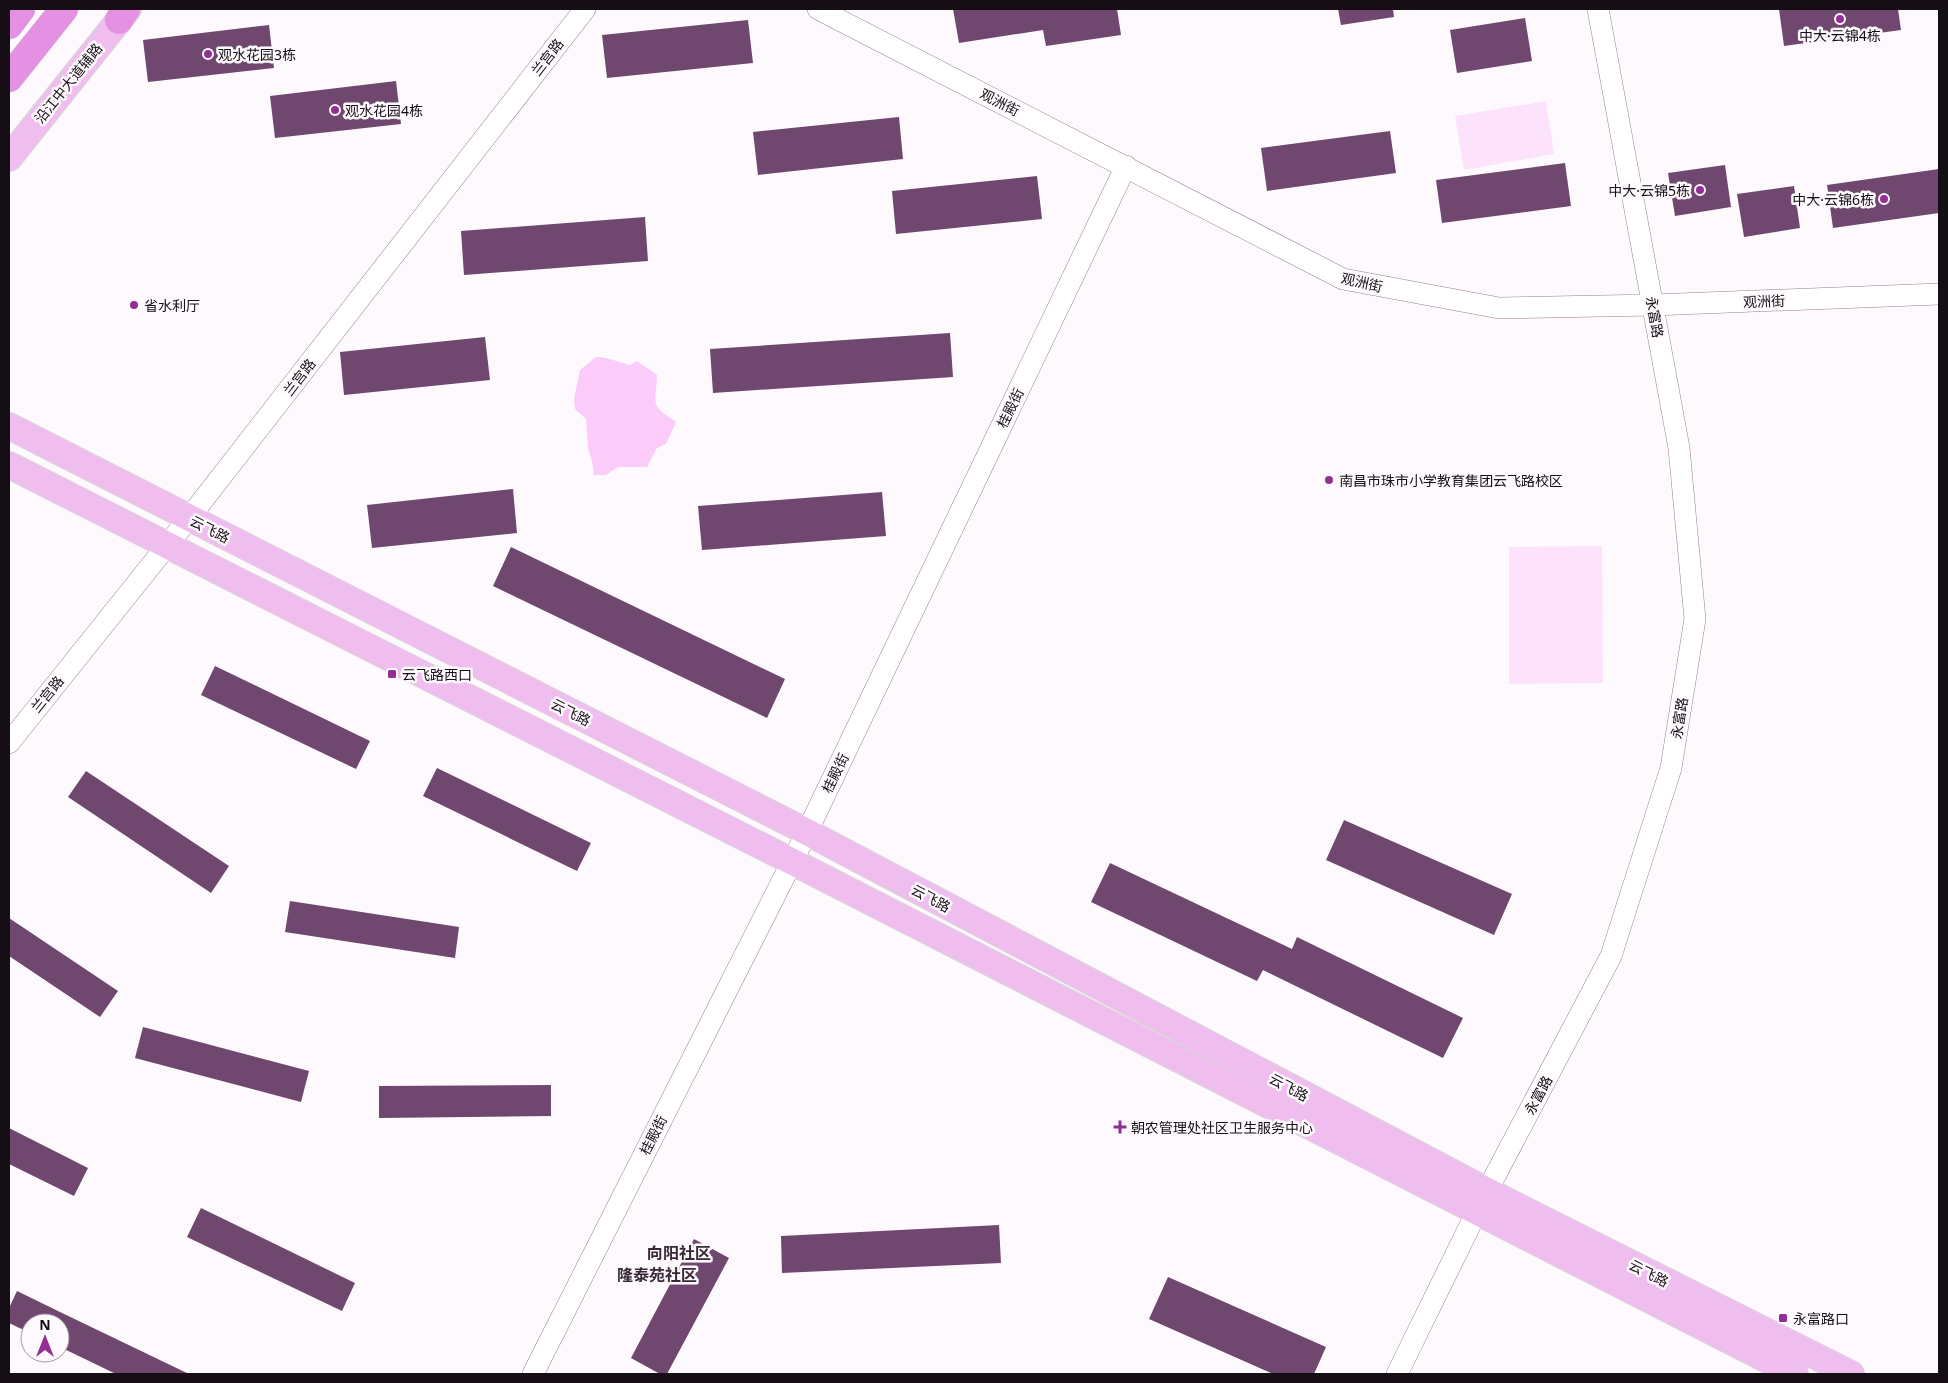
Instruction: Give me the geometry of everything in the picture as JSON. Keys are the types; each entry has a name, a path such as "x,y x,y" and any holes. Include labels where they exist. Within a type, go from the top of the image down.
{"highway":[{"path":"9,25 21,9"},
{"path":"9,78 64,9"}],"main road":[{"name":"沿江中大道辅路","path":"9,158 124,12"},
{"name":"云飞路","path":"9,426 807,832 1795,1374"},
{"name":"云飞路","path":"9,465 791,861 1482,1201 1851,1374"}],"street":[{"name":"兰宫路","path":"9,742 189,518 585,9"},
{"name":"观洲街","path":"818,9 1343,279 1499,308 1653,305 1939,294"},
{"name":"永富路","path":"1398,1374 1482,1201 1611,956 1671,768 1694,619 1679,448 1598,9"},
{"name":"桂殿街","path":"533,1374 807,832 1126,166"}],"shaded area":[{"path":"1546,101 1554,154 1464,170 1455,116"},
{"path":"596,357 630,365 637,361 657,375 656,403 662,411 676,422 666,444 657,448 647,467 618,467 606,475 594,475 588,448 586,419 575,409 574,399 580,370"},
{"path":"1602,546 1603,683 1509,684 1509,547"}],"building":[{"path":"953,9 1117,9 1121,35 1046,46 1043,30 959,43"},
{"path":"1338,9 1393,9 1394,17 1341,25"},
{"name":"中大·云锦4栋","path":"1779,9 1898,9 1901,30 1784,46"},
{"path":"1525,18 1532,61 1457,73 1450,30"},
{"path":"748,20 753,63 607,78 602,35"},
{"name":"观水花园3栋","path":"269,25 274,68 148,82 143,40"},
{"name":"观水花园4栋","path":"396,81 401,124 275,138 270,96"},
{"path":"899,117 903,159 758,175 753,132"},
{"path":"1390,131 1396,173 1267,191 1261,148"},
{"path":"1565,163 1571,206 1442,223 1436,180"},
{"name":"中大·云锦5栋","path":"1725,165 1731,207 1675,216 1668,173"},
{"name":"中大·云锦6栋","path":"1939,169 1939,213 1833,228 1827,185"},
{"path":"1037,176 1042,219 896,234 892,191"},
{"path":"1794,186 1800,228 1744,237 1737,194"},
{"path":"645,217 648,261 464,275 461,231"},
{"path":"950,333 953,377 713,393 710,349"},
{"path":"485,337 490,380 344,395 340,352"},
{"path":"513,489 517,533 372,548 367,505"},
{"path":"882,492 886,536 702,550 698,506"},
{"path":"511,547 785,679 767,718 493,586"},
{"path":"215,666 370,741 356,769 201,695"},
{"path":"437,768 591,843 577,871 423,796"},
{"path":"86,771 229,866 211,893 68,797"},
{"path":"1344,820 1512,894 1494,935 1326,860"},
{"path":"1110,863 1292,949 1297,937 1463,1018 1443,1058 1263,970 1257,981 1091,902"},
{"path":"290,901 459,927 455,958 285,932"},
{"path":"9,918 118,991 100,1017 9,956"},
{"path":"143,1027 309,1071 301,1102 135,1058"},
{"path":"551,1085 551,1116 379,1118 379,1086"},
{"path":"9,1128 88,1168 74,1196 9,1164"},
{"path":"201,1208 355,1283 342,1311 187,1237"},
{"path":"999,1225 1001,1263 782,1273 781,1236"},
{"path":"694,1239 729,1258 667,1374 660,1374 631,1358"},
{"path":"1168,1277 1326,1347 1314,1374 1273,1374 1149,1319"},
{"path":"17,1291 63,1313 20,1313 20,1328 9,1323 9,1308"},
{"path":"70,1317 189,1374 116,1374 70,1352"}],"place":[{"name":"中大·云锦4栋","path":"1840,19"},
{"name":"观水花园3栋","path":"208,54"},
{"name":"观水花园4栋","path":"335,110"},
{"name":"中大·云锦5栋","path":"1700,190"},
{"name":"中大·云锦6栋","path":"1884,199"},
{"name":"省水利厅","path":"134,305"},
{"name":"南昌市珠市小学教育集团云飞路校区","path":"1329,480"},
{"name":"云飞路西口","path":"392,674"},
{"name":"朝农管理处社区卫生服务中心","path":"1120,1127"},
{"name":"永富路口","path":"1783,1318"}],"district":[{"name":"向阳社区","path":"679,1253"},
{"name":"隆泰苑社区","path":"657,1275"}]}
